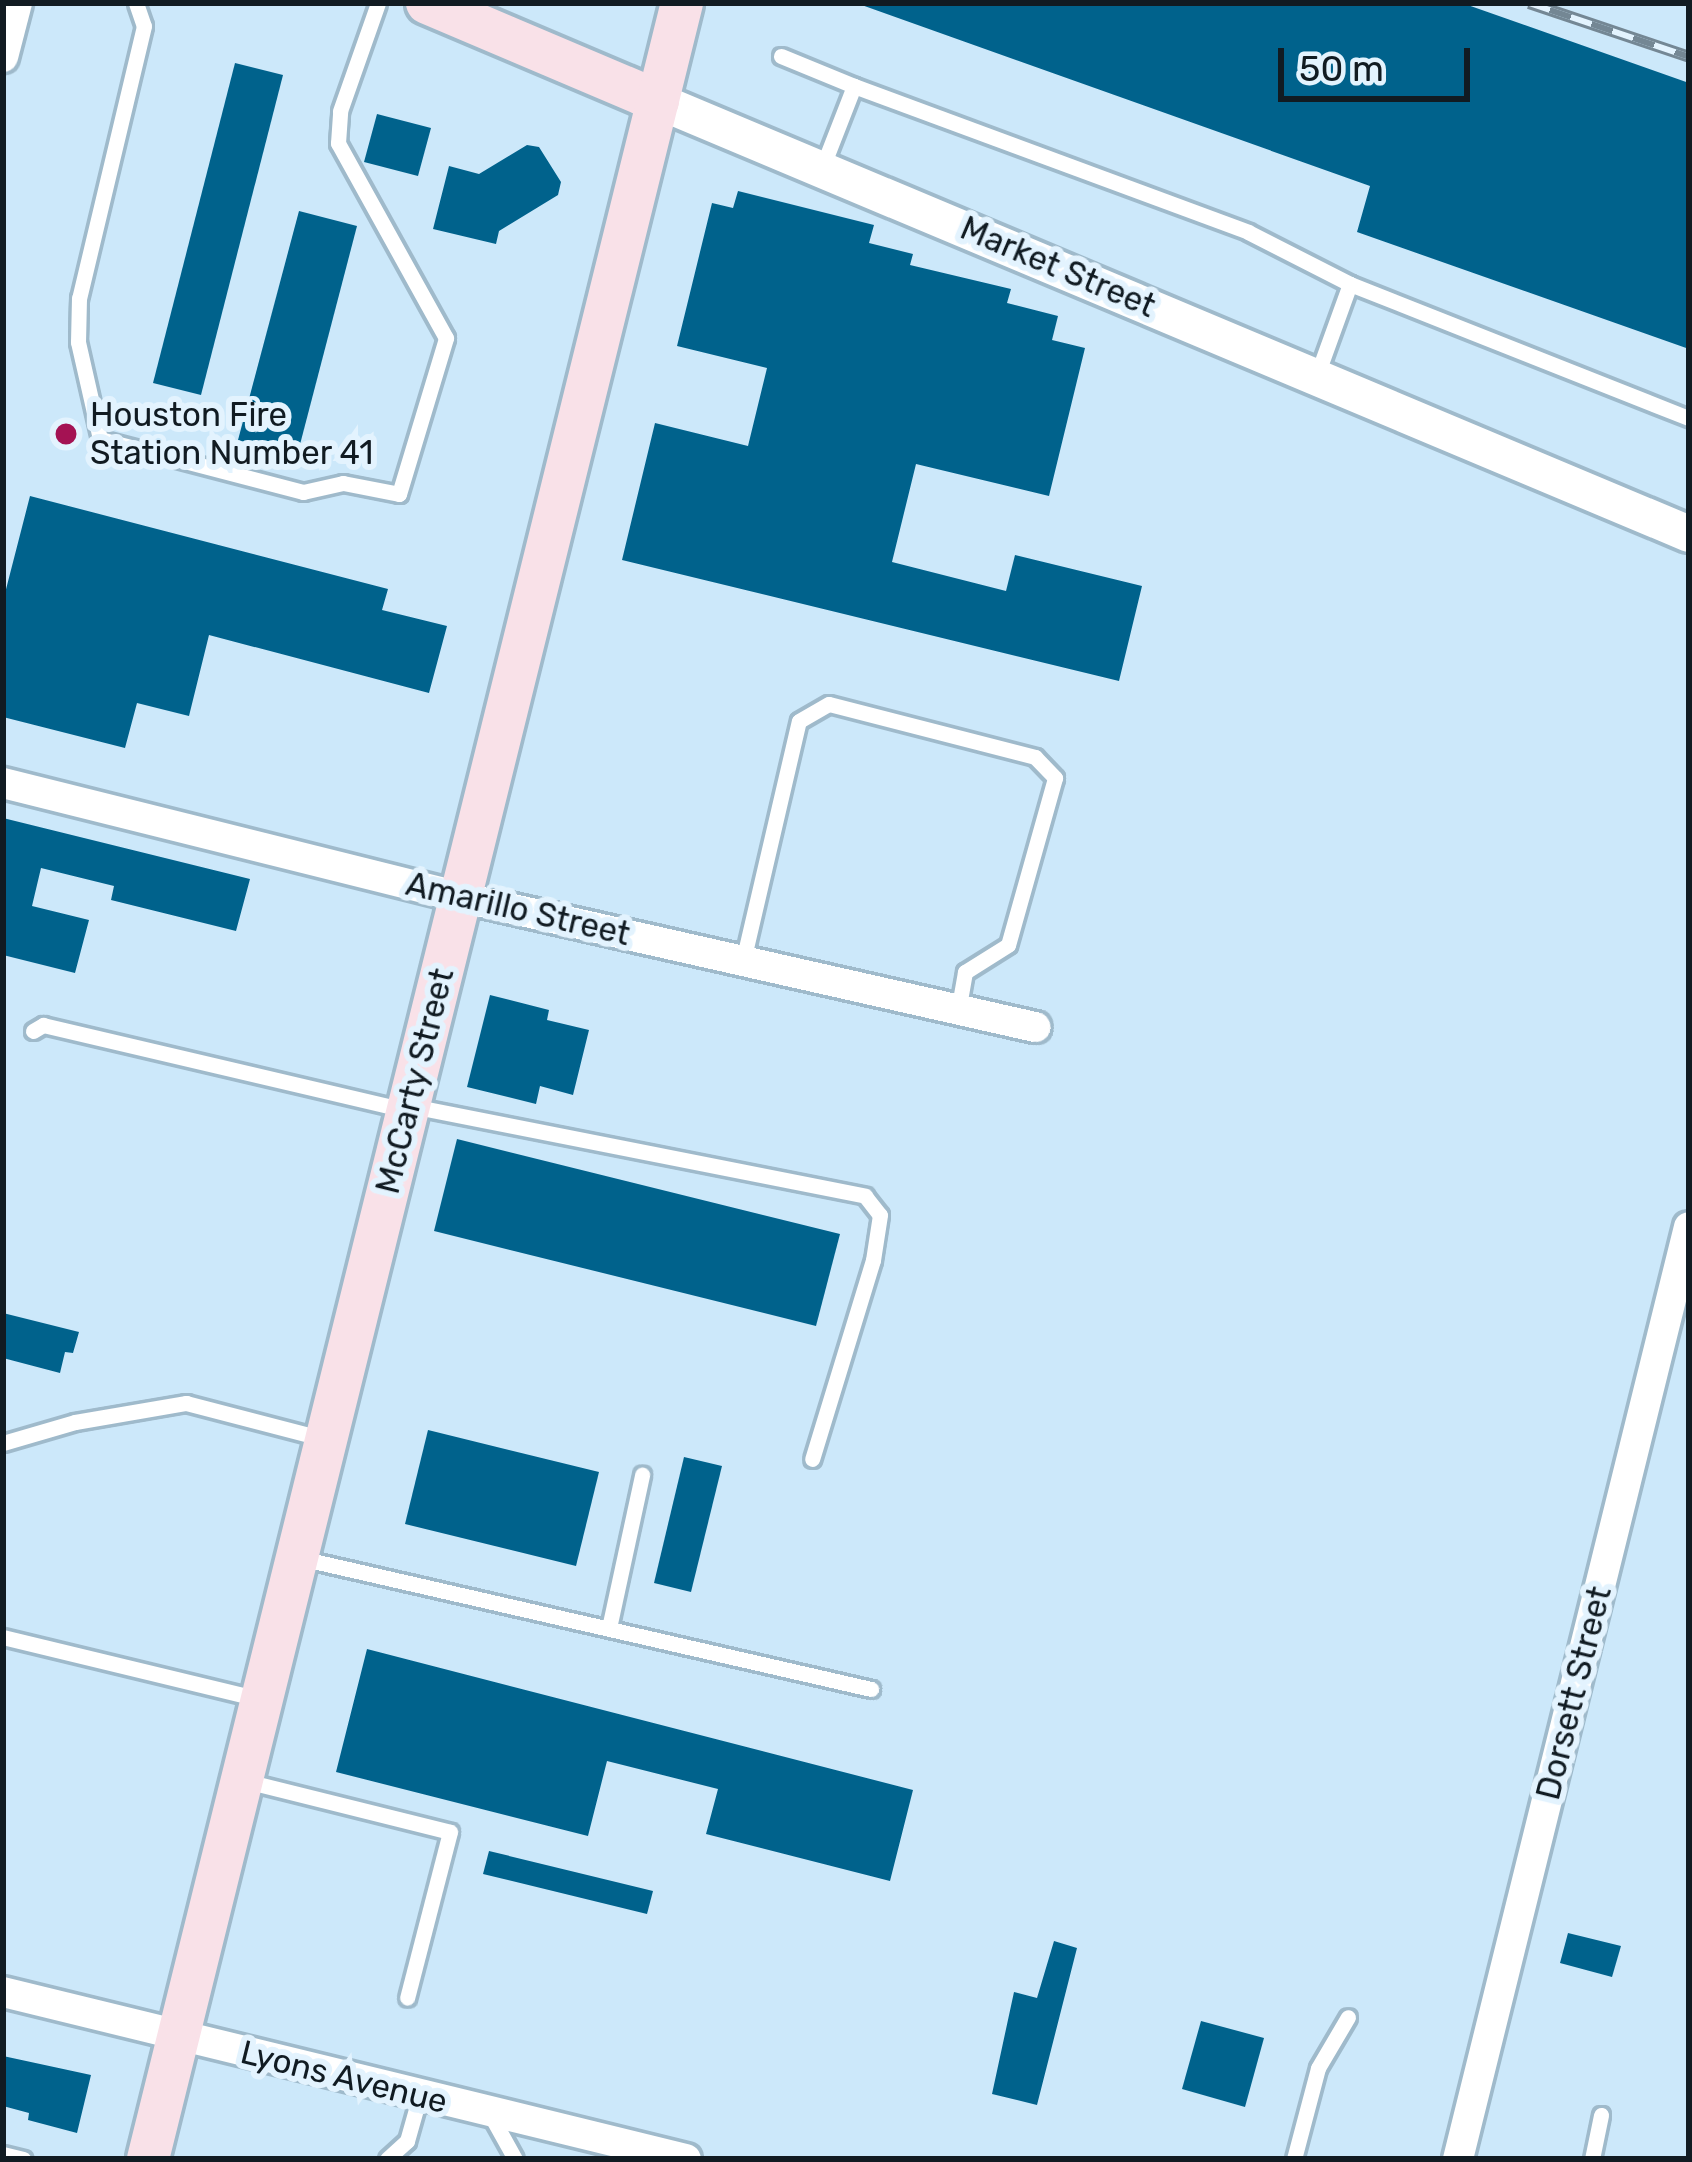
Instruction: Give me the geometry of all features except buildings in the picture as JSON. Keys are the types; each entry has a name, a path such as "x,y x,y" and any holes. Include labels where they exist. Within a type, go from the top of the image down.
{"main road":[{"name":"Market Street","path":"427,3 658,101"},
{"name":"McCarty Street","path":"148,2159 682,3"}],"street":[{"path":"3,57 17,3"},
{"name":"Market Street","path":"658,101 1689,534"},
{"name":"Amarillo Street","path":"3,783 460,897 1035,1027"},
{"name":"Dorsett Street","path":"1458,2159 1689,1226"},
{"name":"Lyons Avenue","path":"3,1992 686,2159"}],"lane":[{"path":"136,3 144,26 79,298 78,342 100,439 303,492 343,484 398,494 446,338 338,143 340,111 378,3"},
{"path":"781,56 1248,232 1350,284 1689,418"},
{"path":"822,168 854,86"},
{"path":"1317,375 1350,284"},
{"path":"743,961 799,721 829,704 1035,757 1055,778 1008,945 965,972 958,1010"},
{"path":"33,1031 44,1025 408,1108 865,1196 880,1216 873,1260 812,1459"},
{"path":"3,1443 75,1422 186,1402 327,1439"},
{"path":"609,1628 642,1475"},
{"path":"298,1557 871,1689"},
{"path":"3,1637 262,1700"},
{"path":"243,1780 450,1832 407,1998"},
{"path":"1294,2159 1318,2068 1348,2018"},
{"path":"387,2159 407,2141 420,2095"},
{"path":"489,2112 515,2159"},
{"path":"1592,2159 1601,2115"},
{"path":"3,2154 23,2159"}],"railway":[{"path":"1529,3 1689,57"}],"place":[{"name":"Houston Fire Station Number 41","path":"66,434"}]}
